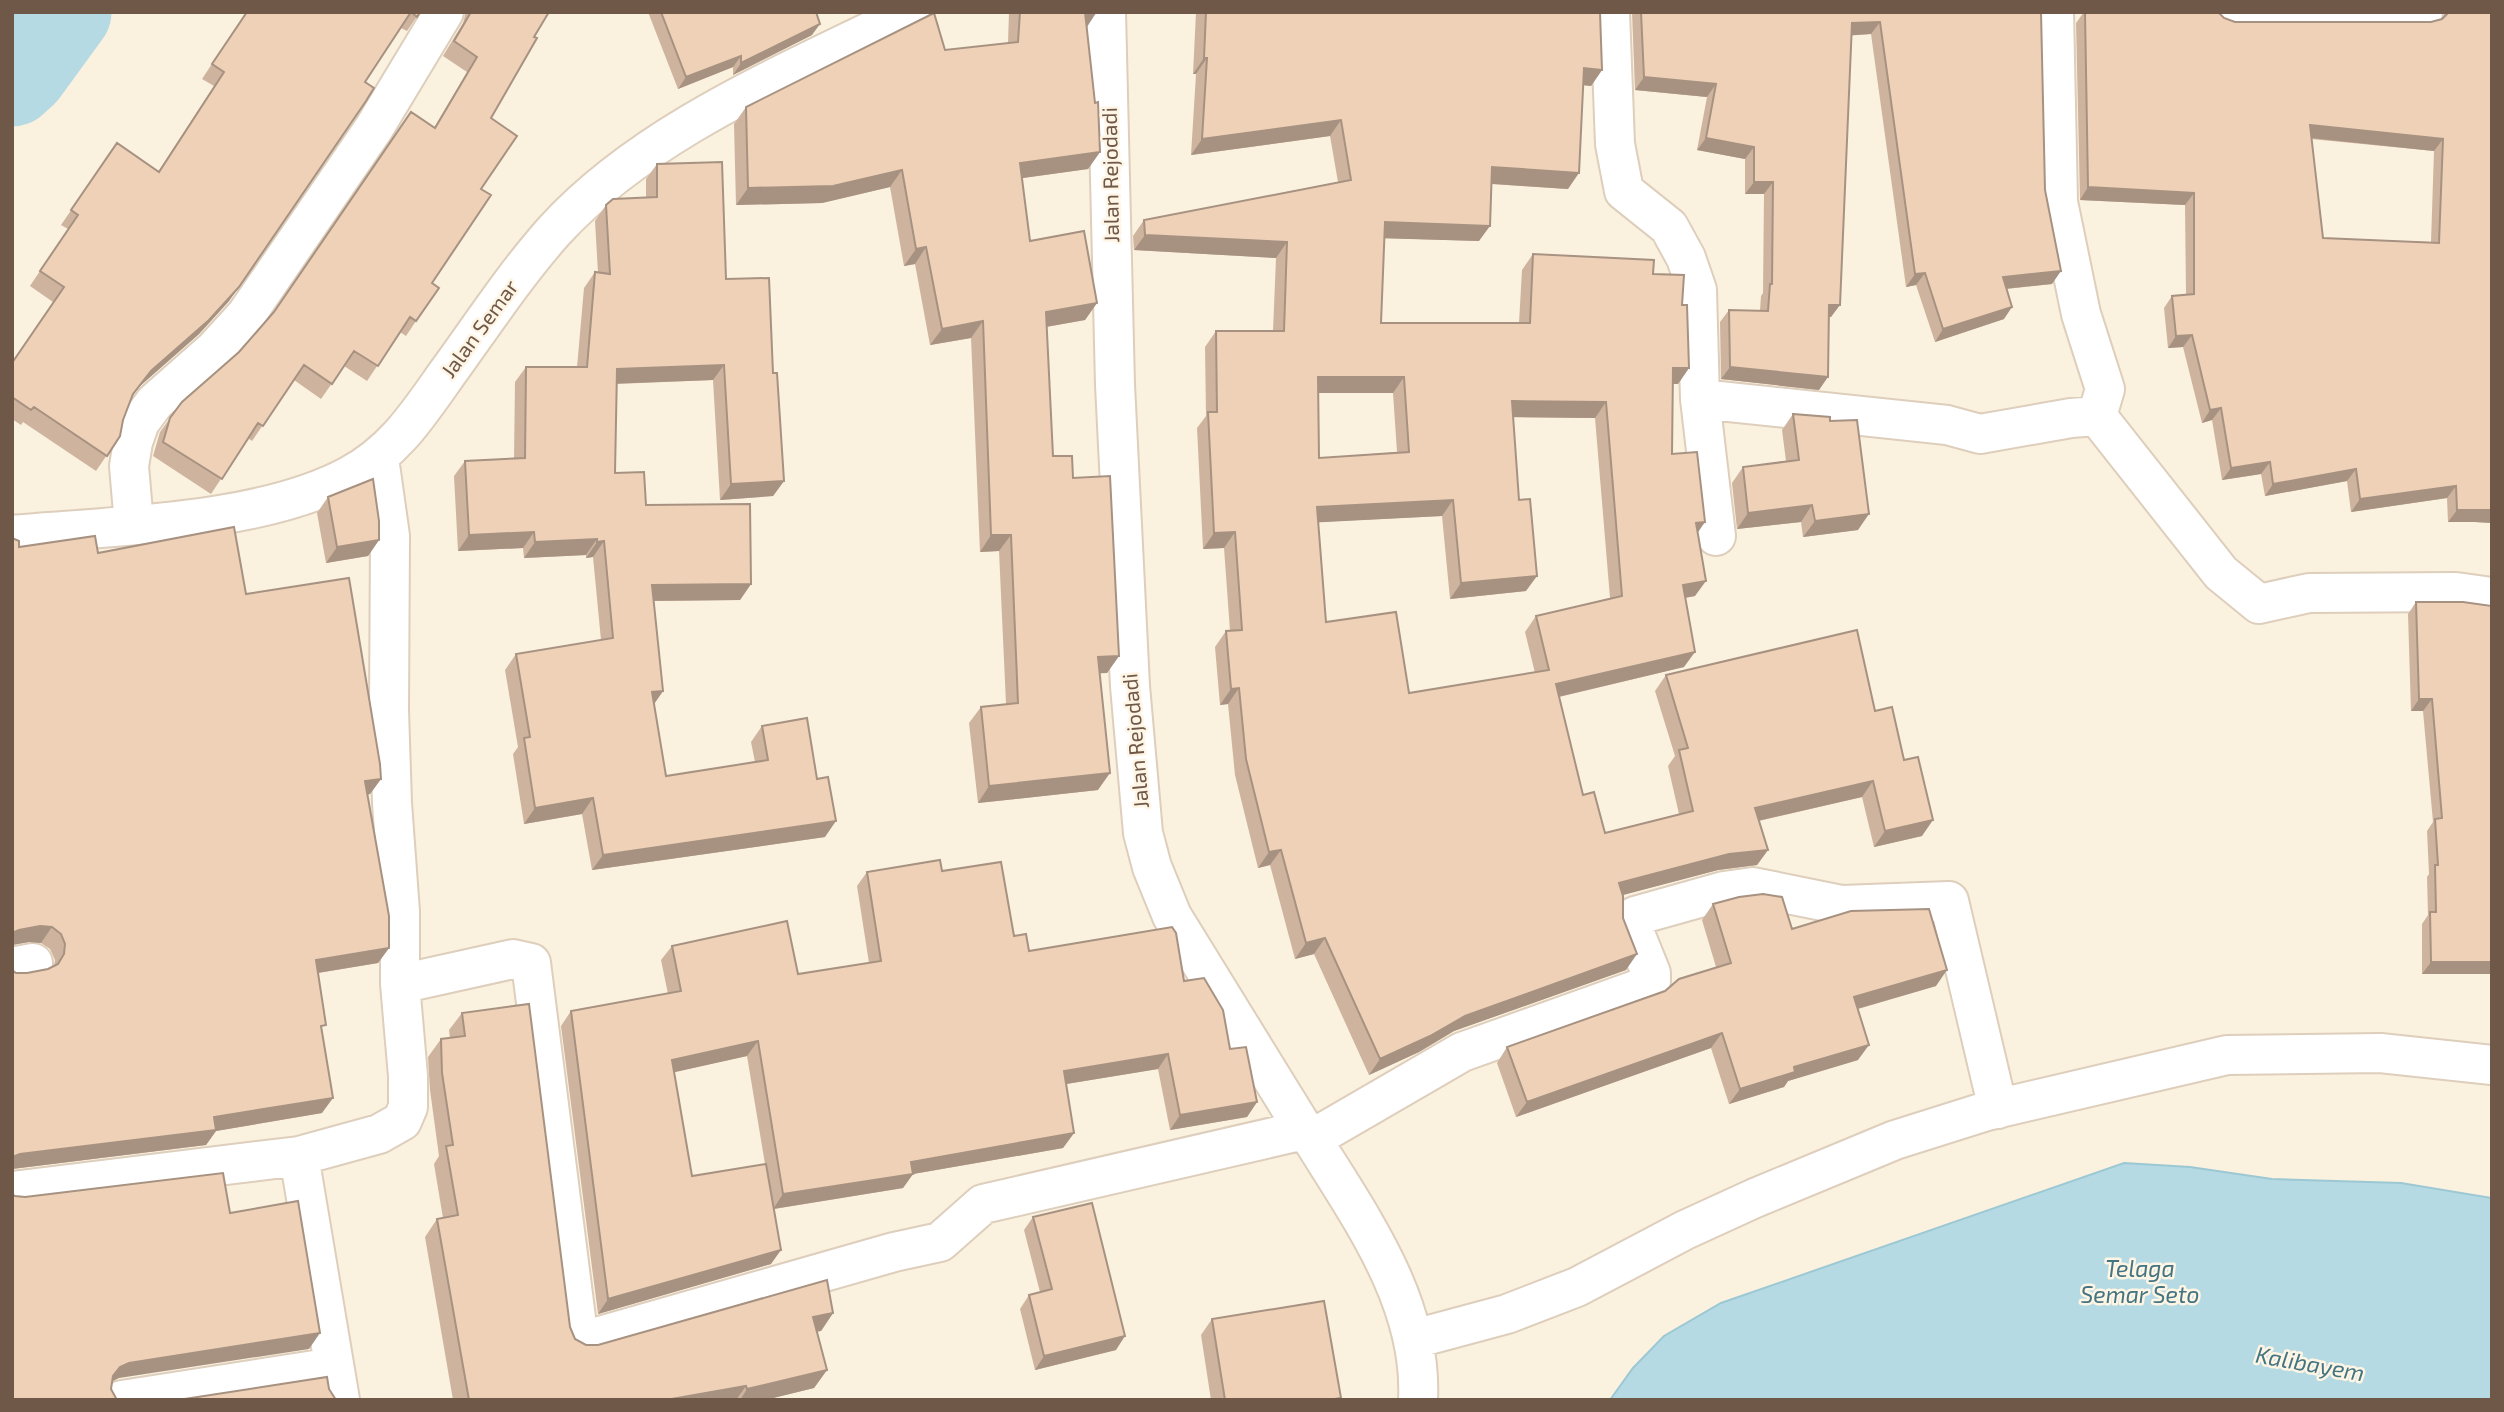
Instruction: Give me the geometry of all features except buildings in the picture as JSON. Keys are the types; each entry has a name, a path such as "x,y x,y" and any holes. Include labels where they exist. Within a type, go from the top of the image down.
{"street":[{"path":"134,524 129,466 140,422 155,402 214,349 246,315 374,128 444,12"},
{"name":"Jalan Semar","path":"12,535 209,516 268,505 312,493 349,477 379,458 404,433 511,286 555,231 600,189 645,155 721,106 910,12"},
{"name":"Jalan Rejodadi","path":"1106,12 1115,385 1130,686 1143,833 1152,867 1172,916 1358,1213 1394,1280 1414,1339 1418,1400"},
{"path":"1610,12 1615,144 1624,191 1669,227 1686,258 1697,290 1700,399 1716,536"},
{"path":"2054,12 2058,202 2081,314 2105,390 2097,416"},
{"path":"2227,12 2423,12"},
{"path":"1700,399 1947,425 1980,434 2097,416"},
{"path":"2097,416 2221,573 2259,604 2309,593 2456,592 2492,597"},
{"path":"12,1191 299,1156 379,1135 402,1121 408,1107 408,1076 400,984 401,912 392,803 389,710 390,536 379,458"},
{"path":"400,984 513,959 531,962 579,1342 894,1252 940,1242 983,1204 1308,1134 1462,1052 1647,986 1651,981 1651,973 1632,926 1632,919 1724,891 1753,887 1842,905 1949,901 1998,1109"},
{"path":"1414,1339 1507,1314 1577,1287 1685,1230 1827,1167 1895,1140 1998,1109 2227,1055 2380,1053 2492,1065"},
{"path":"122,1400 337,1383 299,1156"}],"water":[{"name":"Telaga Semar Seto","path":"2124,1163 2190,1167 2272,1179 2401,1183 2492,1198 2492,1400 1610,1400 1633,1368 1664,1336 1721,1303"}],"waterway":[{"path":"12,81 23,71 66,12"}],"water label":[{"name":"Kalibayem","path":"2310,1364"}]}
